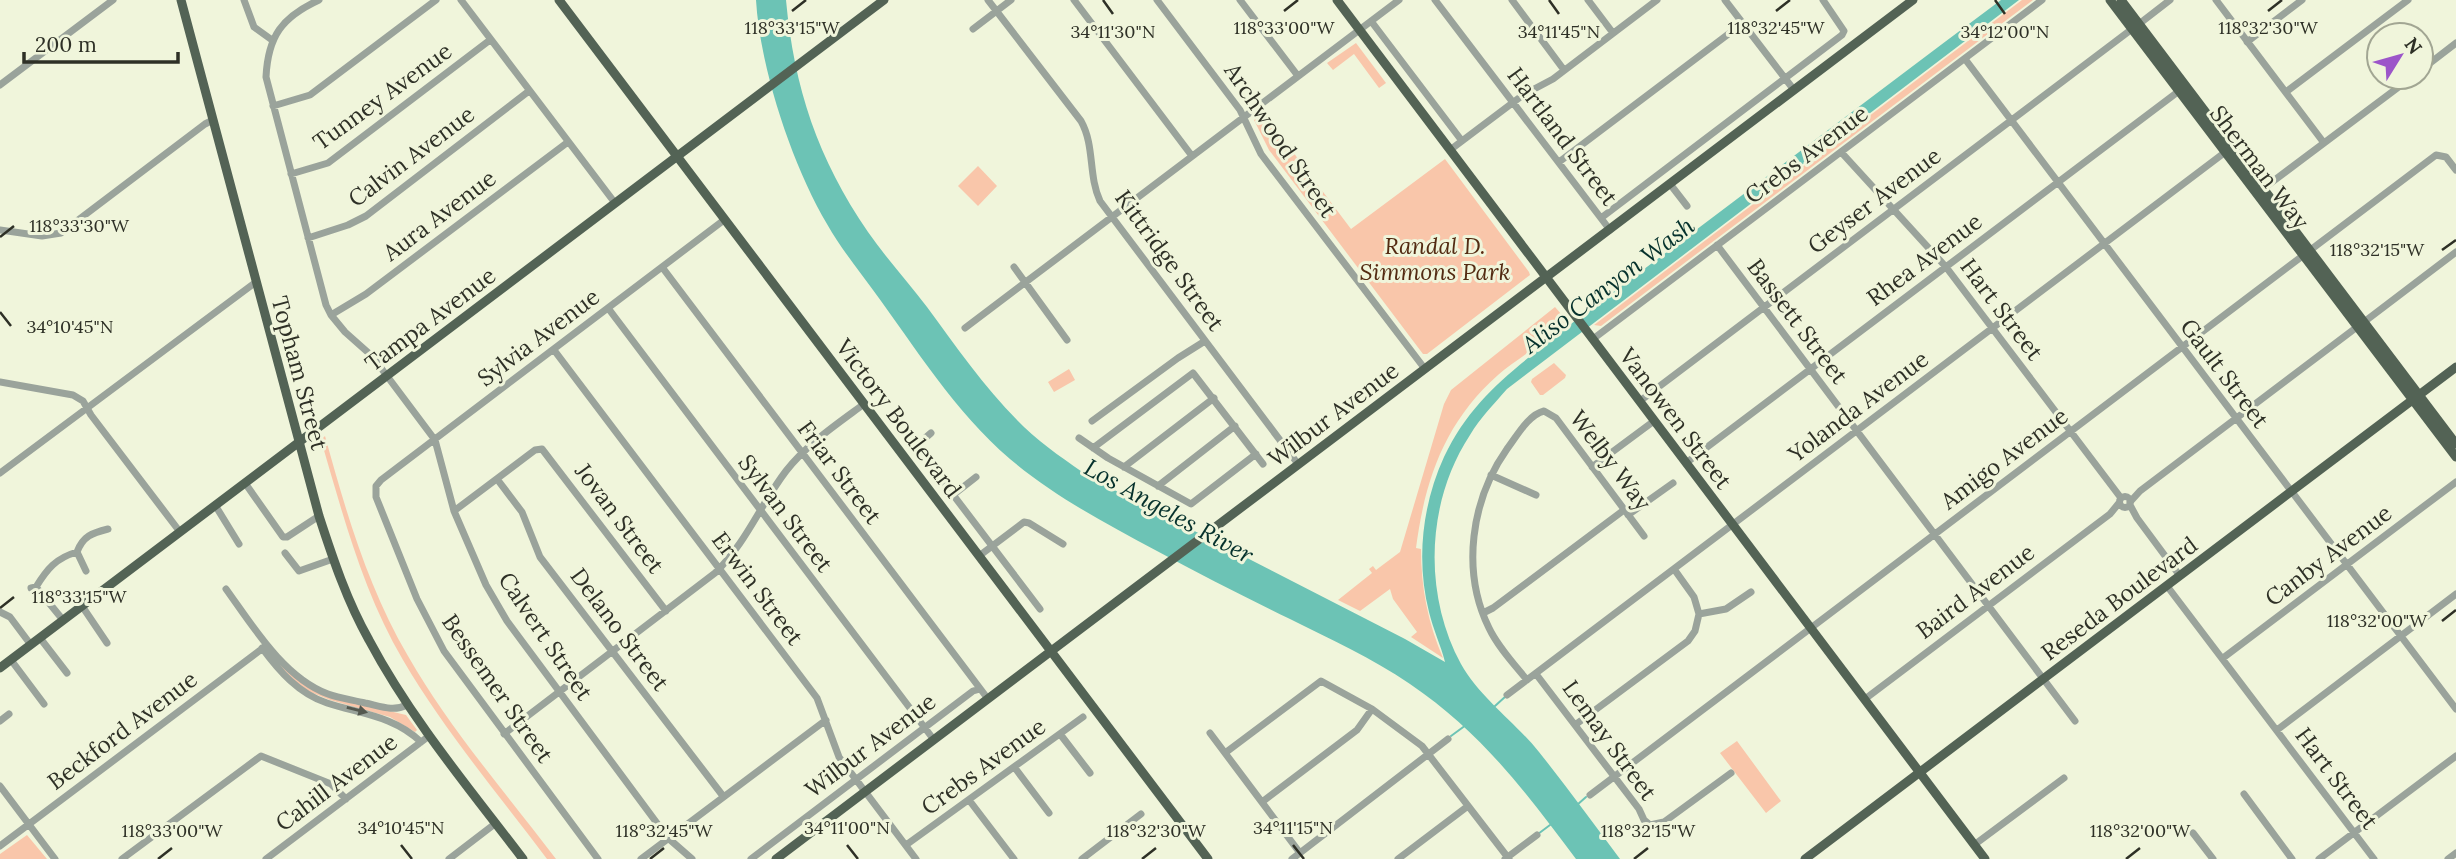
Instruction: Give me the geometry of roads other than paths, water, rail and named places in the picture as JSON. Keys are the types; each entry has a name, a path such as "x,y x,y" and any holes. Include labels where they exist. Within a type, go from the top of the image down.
{"main road":[{"name":"Topham Street","path":"181,0 318,516 333,559 363,631 425,739 523,859"},
{"name":"Victory Boulevard","path":"559,0 1208,859"},
{"name":"Tampa Avenue","path":"0,668 884,0"},
{"name":"Vanowen Street","path":"1337,0 1984,859"},
{"name":"Wilbur Avenue","path":"776,859 1913,0"},
{"name":"Sherman Way","path":"2110,0 2135,27 2416,397 2456,444"},
{"name":"Sherman Way","path":"2120,0 2135,27"},
{"name":"Reseda Boulevard","path":"1805,859 2456,367"},
{"name":"Sherman Way","path":"2416,397 2456,457"}],"street":[{"path":"0,85 113,0"},
{"path":"244,0 254,27 272,40 286,20 318,0"},
{"path":"273,106 310,95 436,0"},
{"path":"461,0 615,204"},
{"name":"Kittridge Street","path":"988,0 1081,121 1090,143 1095,190 1112,217 1298,464"},
{"path":"973,29 1011,0"},
{"path":"1074,0 1192,156"},
{"name":"Archwood Street","path":"1157,0 1244,117 1261,154 1425,369"},
{"path":"1240,0 1298,76"},
{"path":"965,328 1399,0"},
{"name":"Hartland Street","path":"1435,0 1610,230"},
{"path":"1512,0 1564,70"},
{"path":"1588,0 1613,33"},
{"path":"1450,149 1514,102 1564,70 1657,0"},
{"path":"1725,0 1794,90"},
{"path":"1601,218 1842,35 1844,31 1823,0"},
{"name":"Crebs Avenue","path":"1593,339 2042,0"},
{"name":"Geyser Avenue","path":"1640,401 2170,0"},
{"path":"2216,0 2324,143"},
{"path":"2247,41 2302,0"},
{"path":"2286,92 2408,0"},
{"path":"1371,21 1462,141"},
{"path":"1559,162 1743,23"},
{"name":"Calvert Street","path":"272,40 266,77 331,315 345,332 369,352 435,440 454,511 486,585 507,621 668,838 692,859"},
{"name":"Tunney Avenue","path":"291,174 328,163 490,40"},
{"path":"2435,59 2456,43"},
{"name":"Gault Street","path":"1965,59 2456,709"},
{"name":"Rhea Avenue","path":"1686,463 2182,88"},
{"name":"Calvin Avenue","path":"308,238 366,216 529,91"},
{"path":"2260,191 2393,91"},
{"path":"0,230 42,236 61,233 213,120"},
{"name":"Aura Avenue","path":"331,315 366,295 568,142"},
{"name":"Yolanda Avenue","path":"1507,695 2229,150"},
{"name":"Hart Street","path":"1840,152 1946,267 2180,576"},
{"name":"Amigo Avenue","path":"1590,795 2436,155 2443,155 2456,170"},
{"path":"1670,184 1687,206"},
{"name":"Sylvia Avenue","path":"376,486 724,220"},
{"name":"Bassett Street","path":"1717,246 2075,721"},
{"name":"Baird Avenue","path":"1865,699 2456,253"},
{"name":"Friar Street","path":"662,267 988,699"},
{"path":"1014,267 1067,340"},
{"path":"0,473 256,282"},
{"name":"Sylvan Street","path":"608,309 934,740"},
{"path":"1093,421 1183,354 1205,341"},
{"name":"Erwin Street","path":"554,350 817,698 839,757 916,859"},
{"path":"1093,448 1193,373 1264,464"},
{"path":"0,382 73,395 83,401 180,532"},
{"path":"1124,467 1214,398"},
{"path":"504,734 719,568 739,547 788,468 864,404"},
{"name":"Welby Way","path":"1544,411 1556,418 1644,536"},
{"name":"Lemay Street","path":"1527,680 1497,641 1483,614 1474,580 1473,540 1479,509 1491,475 1515,438 1536,413 1544,411"},
{"path":"1592,467 1654,421"},
{"path":"1158,486 1235,426"},
{"name":"Victory Boulevard","path":"931,433 917,444 1040,609"},
{"path":"1079,438 1124,467 1191,504 1256,454"},
{"name":"Jovan Street","path":"497,479 535,450 541,449 666,611"},
{"path":"1491,475 1536,495"},
{"path":"953,495 976,478"},
{"path":"454,511 497,479"},
{"name":"Delano Street","path":"497,479 522,512 540,557 723,796"},
{"name":"Canby Avenue","path":"2223,658 2456,482"},
{"path":"245,483 284,537 318,516"},
{"path":"1483,614 1673,483"},
{"name":"Bessemer Street","path":"376,486 376,497 430,625 451,660 504,734 598,859"},
{"path":"215,505 239,544"},
{"path":"979,556 1024,522 1063,544"},
{"path":"64,620 33,587 52,563 76,552 83,538 108,529"},
{"path":"76,552 86,571"},
{"path":"285,553 299,571 333,559"},
{"path":"1575,725 1688,641 1695,631 1699,614 1694,597 1674,569"},
{"name":"Hart Street","path":"2167,586 2374,859"},
{"path":"226,589 278,669 304,692 326,703 390,720 425,739"},
{"path":"1699,614 1726,609 1751,592"},
{"path":"2277,730 2456,594"},
{"path":"82,606 107,643"},
{"path":"0,612 10,617 31,645"},
{"path":"40,638 67,673"},
{"path":"265,646 298,676 328,694 396,710 407,705"},
{"name":"Beckford Avenue","path":"0,846 265,646"},
{"path":"11,660 44,704"},
{"name":"Lemay Street","path":"1536,674 1644,820 1654,825 1664,822 1731,773"},
{"path":"1225,753 1321,681 1372,709 1430,754 1507,858 1537,835"},
{"name":"Wilbur Avenue","path":"751,859 980,689"},
{"path":"1262,802 1357,730 1372,709"},
{"path":"0,721 9,714"},
{"name":"Crebs Avenue","path":"906,845 1083,717"},
{"path":"641,859 827,720"},
{"path":"1210,733 1300,852"},
{"path":"1060,734 1090,773"},
{"name":"Cahill Avenue","path":"266,859 425,739"},
{"path":"1292,859 1448,739"},
{"path":"2319,859 2456,756"},
{"path":"122,859 261,757 331,784 346,799"},
{"path":"1015,768 1049,813"},
{"path":"1974,845 2064,778"},
{"path":"0,786 55,859"},
{"path":"2244,794 2292,859"},
{"path":"969,800 1014,859"},
{"path":"1398,859 1468,806"},
{"path":"1082,859 1141,814"},
{"path":"449,859 496,823"},
{"path":"2193,833 2213,859"},
{"path":"2448,859 2456,853"}],"water":[{"path":"756,0 786,0 795,63 811,122 850,205 875,242 973,369 1024,427 1091,478 1445,662 1425,593 1422,553 1426,514 1444,457 1466,420 1491,390 1569,325 2001,0 2019,0 1507,389 1478,423 1455,461 1438,518 1435,548 1440,608 1449,637 1469,676 1539,752 1620,859 1576,859 1500,764 1459,722 1410,684 1351,649 1100,520 1045,485 990,441 920,356 832,233 814,200 790,145 771,85"}],"waterway":[{"path":"1495,706 1506,696"},
{"path":"1451,736 1466,725"},
{"path":"1577,805 1586,797"},
{"path":"1538,834 1550,825"}],"park label":[{"name":"Randal D. Simmons Park","path":"1435,258"}],"water label":[{"name":"Aliso Canyon Wash","path":"1608,285"},
{"name":"Los Angeles River","path":"1169,511"}]}
